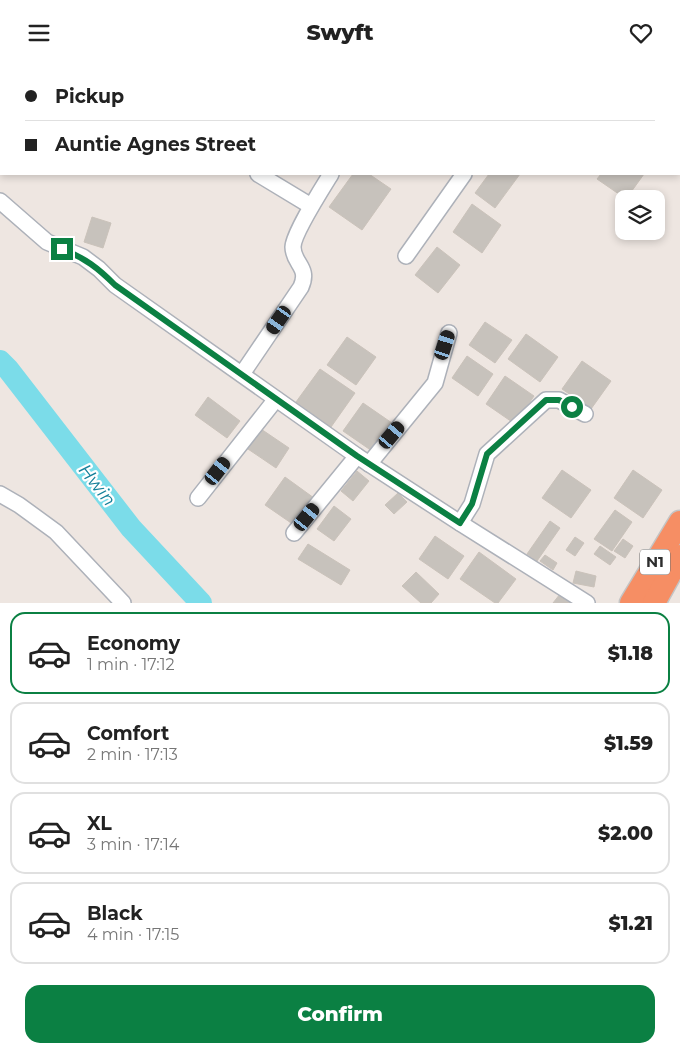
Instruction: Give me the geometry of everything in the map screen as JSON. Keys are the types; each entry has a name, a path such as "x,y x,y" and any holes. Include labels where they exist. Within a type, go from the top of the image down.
{"highway":[{"name":"N1","path":"631,603 680,522"},
{"name":"N1","path":"654,603 680,556"}],"street":[{"path":"260,175 311,206"},
{"path":"242,374 291,303 304,280 304,271 293,250 293,243 311,206 330,175"},
{"path":"406,256 463,175"},
{"path":"0,201 47,242 82,257 99,269 115,285 363,460 587,603"},
{"path":"294,533 435,383 449,333"},
{"path":"198,498 276,399"},
{"path":"460,523 472,504 487,454 546,400 559,400 585,414"},
{"path":"0,494 19,505 56,532 123,603"}],"building":[{"path":"352,175 370,175 391,189 362,230 329,207"},
{"path":"488,175 519,175 495,208 475,193"},
{"path":"600,175 643,175 632,190 615,191 597,179"},
{"path":"472,204 501,225 482,253 453,232"},
{"path":"92,217 111,223 103,248 84,242"},
{"path":"437,247 460,265 438,293 415,275"},
{"path":"485,322 512,340 495,363 469,345"},
{"path":"526,334 558,357 540,382 508,359"},
{"path":"347,337 376,357 356,385 327,365"},
{"path":"467,356 493,374 478,396 452,378"},
{"path":"582,361 611,381 591,409 562,389"},
{"path":"320,369 355,393 331,427 296,402"},
{"path":"505,376 534,396 515,424 486,404"},
{"path":"208,397 240,421 227,438 195,415"},
{"path":"363,403 392,423 372,451 343,431"},
{"path":"258,427 289,448 276,468 245,447"},
{"path":"562,470 591,490 571,518 542,498"},
{"path":"633,470 662,490 643,518 614,498"},
{"path":"357,471 369,481 353,501 341,491"},
{"path":"285,477 314,498 294,525 265,505"},
{"path":"398,493 407,502 394,514 385,505"},
{"path":"334,506 351,519 334,541 317,529"},
{"path":"615,510 632,522 612,551 594,539"},
{"path":"550,521 560,528 537,561 527,554"},
{"path":"435,536 464,556 448,579 419,559"},
{"path":"575,537 584,543 575,556 566,550"},
{"path":"623,539 633,546 625,558 614,551"},
{"path":"308,544 350,570 341,585 298,559"},
{"path":"600,546 616,557 610,565 594,554"},
{"path":"479,552 516,579 498,603 495,603 460,579"},
{"path":"545,555 557,563 553,570 540,561"},
{"path":"576,571 596,576 594,587 573,583"},
{"path":"416,572 439,594 431,603 421,603 402,586"},
{"path":"560,594 574,603 553,603"}],"waterway":[{"name":"Hwin","path":"0,361 131,528 201,603"}],"route":[{"path":"62,249 82,257 99,269 115,285 357,456 460,523 472,504 487,454 546,400 559,400 572,407"}]}
